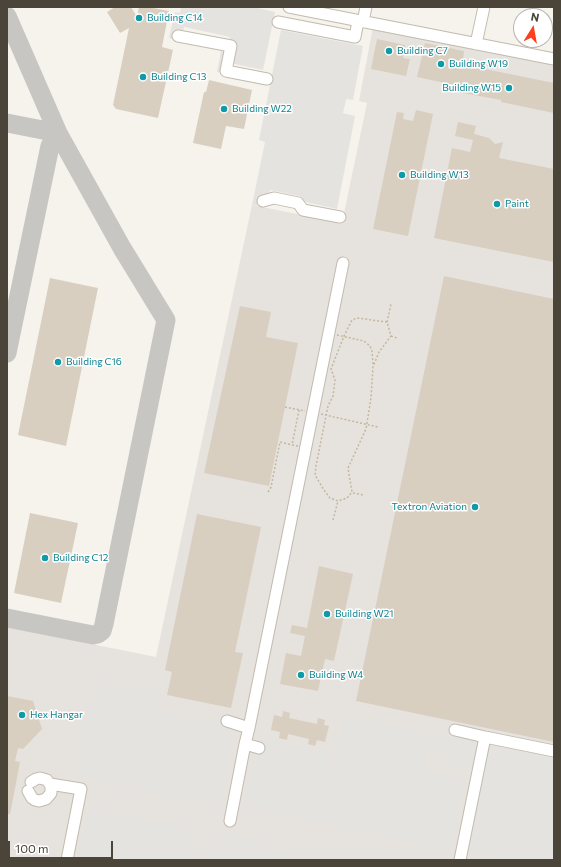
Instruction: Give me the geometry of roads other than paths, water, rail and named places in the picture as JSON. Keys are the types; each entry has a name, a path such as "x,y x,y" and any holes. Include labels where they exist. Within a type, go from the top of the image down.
{"lane":[{"path":"289,7 317,11 554,59"},
{"path":"278,22 355,37 366,7"},
{"path":"476,44 484,7"},
{"path":"317,11 317,30"},
{"path":"178,36 231,46 226,71 267,79"},
{"path":"263,201 274,198 298,203 303,210 340,218"},
{"path":"230,821 343,263"},
{"path":"227,721 249,728"},
{"path":"455,730 554,751"},
{"path":"460,860 485,737"},
{"path":"245,744 259,748"},
{"path":"50,784 51,793 49,797 43,801 35,800 30,795 30,787 36,779 40,778 47,780 50,784 81,789 66,860"}],"place":[{"name":"Building C14","path":"139,18"},
{"name":"Building C7","path":"389,51"},
{"name":"Building W19","path":"441,64"},
{"name":"Building C13","path":"143,77"},
{"name":"Building W15","path":"509,88"},
{"name":"Building W22","path":"224,109"},
{"name":"Building W13","path":"402,175"},
{"name":"Paint","path":"497,204"},
{"name":"Building C16","path":"58,362"},
{"name":"Textron Aviation","path":"475,507"},
{"name":"Building C12","path":"45,558"},
{"name":"Building W21","path":"327,614"},
{"name":"Building W4","path":"301,675"},
{"name":"Hex Hangar","path":"22,715"}]}
